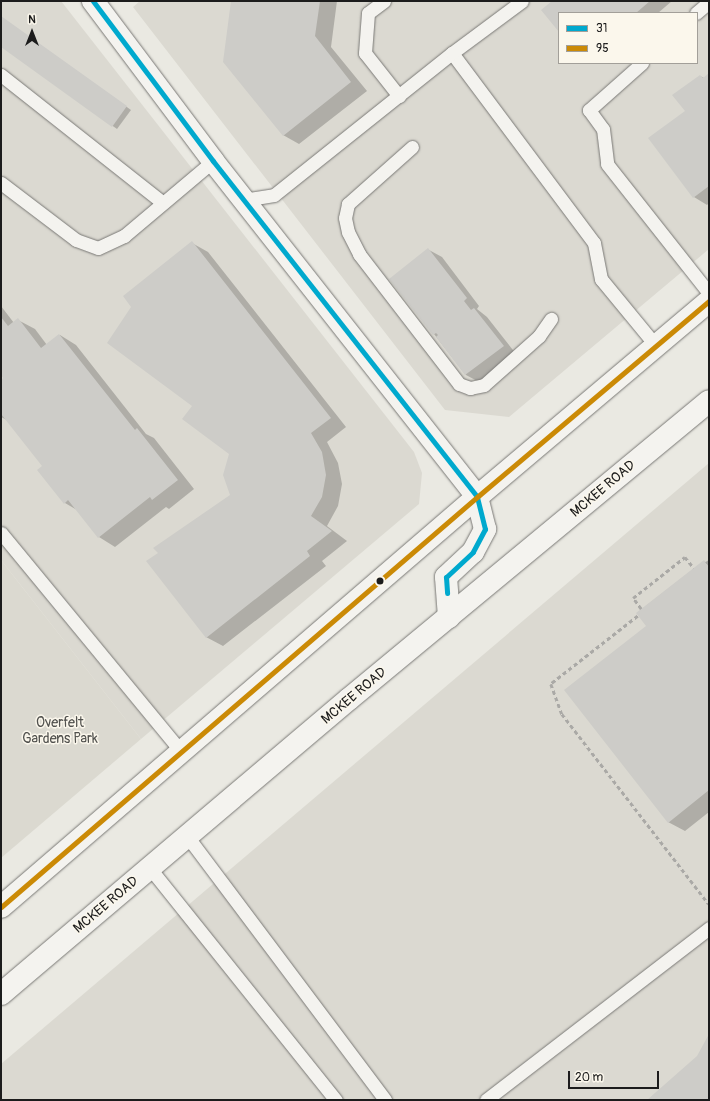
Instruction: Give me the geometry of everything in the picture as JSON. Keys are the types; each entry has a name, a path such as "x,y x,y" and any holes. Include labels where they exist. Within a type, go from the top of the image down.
{"main road":[{"path":"93,1 243,200 477,497 485,529 474,552 446,577 448,617"},
{"path":"1,907 477,497 709,301"},
{"name":"MCKEE ROAD","path":"1,994 448,617 709,401"}],"lane":[{"path":"384,1 368,13 365,52 399,96"},
{"path":"243,200 274,195 452,53 522,1"},
{"path":"697,12 709,2"},
{"path":"452,53 594,243 601,279 656,346"},
{"path":"641,64 589,110 603,129 606,164 709,292"},
{"path":"1,75 132,176 163,203"},
{"path":"412,147 348,204 345,218 358,254 459,384 470,388 484,385 539,336 552,319"},
{"path":"1,183 76,240 98,248 124,236 213,161"},
{"path":"1,532 181,751"},
{"path":"187,836 385,1100"},
{"path":"150,867 336,1100"},
{"path":"486,1100 709,928"}],"path":[{"path":"641,608 633,598 685,557 694,568"},
{"path":"638,616 551,684 562,714 709,904"}],"shaded area":[{"path":"1,1 61,1 414,452 422,473 419,504 141,739 1,560"},
{"path":"140,1 709,1 709,249 509,417 445,410 133,7"},
{"path":"709,463 709,1100 1,1100 1,1064"}],"green space":[{"name":"Overfelt Gardens Park","path":"1,560 141,739 1,858"}],"building":[{"path":"231,1 320,1 315,36 351,82 283,136 223,62"},
{"path":"552,1 650,1 637,12 558,12 558,31 541,10"},
{"path":"1,16 127,106 112,127 1,47"},
{"path":"709,73 709,186 693,198 648,138 685,111 672,95 700,75 703,78"},
{"path":"192,241 331,418 311,433 322,452 326,475 322,497 311,516 332,531 307,551 310,556 206,638 146,561 158,553 153,548 230,495 223,475 229,454 182,419 192,406 107,343 131,307 123,296"},
{"path":"428,248 467,298 464,301 471,310 474,308 504,346 465,375 436,337 438,335 436,333 433,335 389,279"},
{"path":"1,317 8,326 18,318 41,348 59,334 135,430 137,428 178,480 152,500 150,497 98,538 68,500 64,504 37,470 42,466 1,414 1,380 3,378 1,375"},
{"path":"704,560 709,567 709,790 668,823 564,690 646,626 636,613"},
{"path":"709,1034 709,1100 647,1100 697,1056"}],"transit line":[{"name":"31","path":"93,1 213,161 477,497 485,529 473,552 446,577 447,593"},
{"name":"95","path":"1,907 477,497 709,301"}]}
